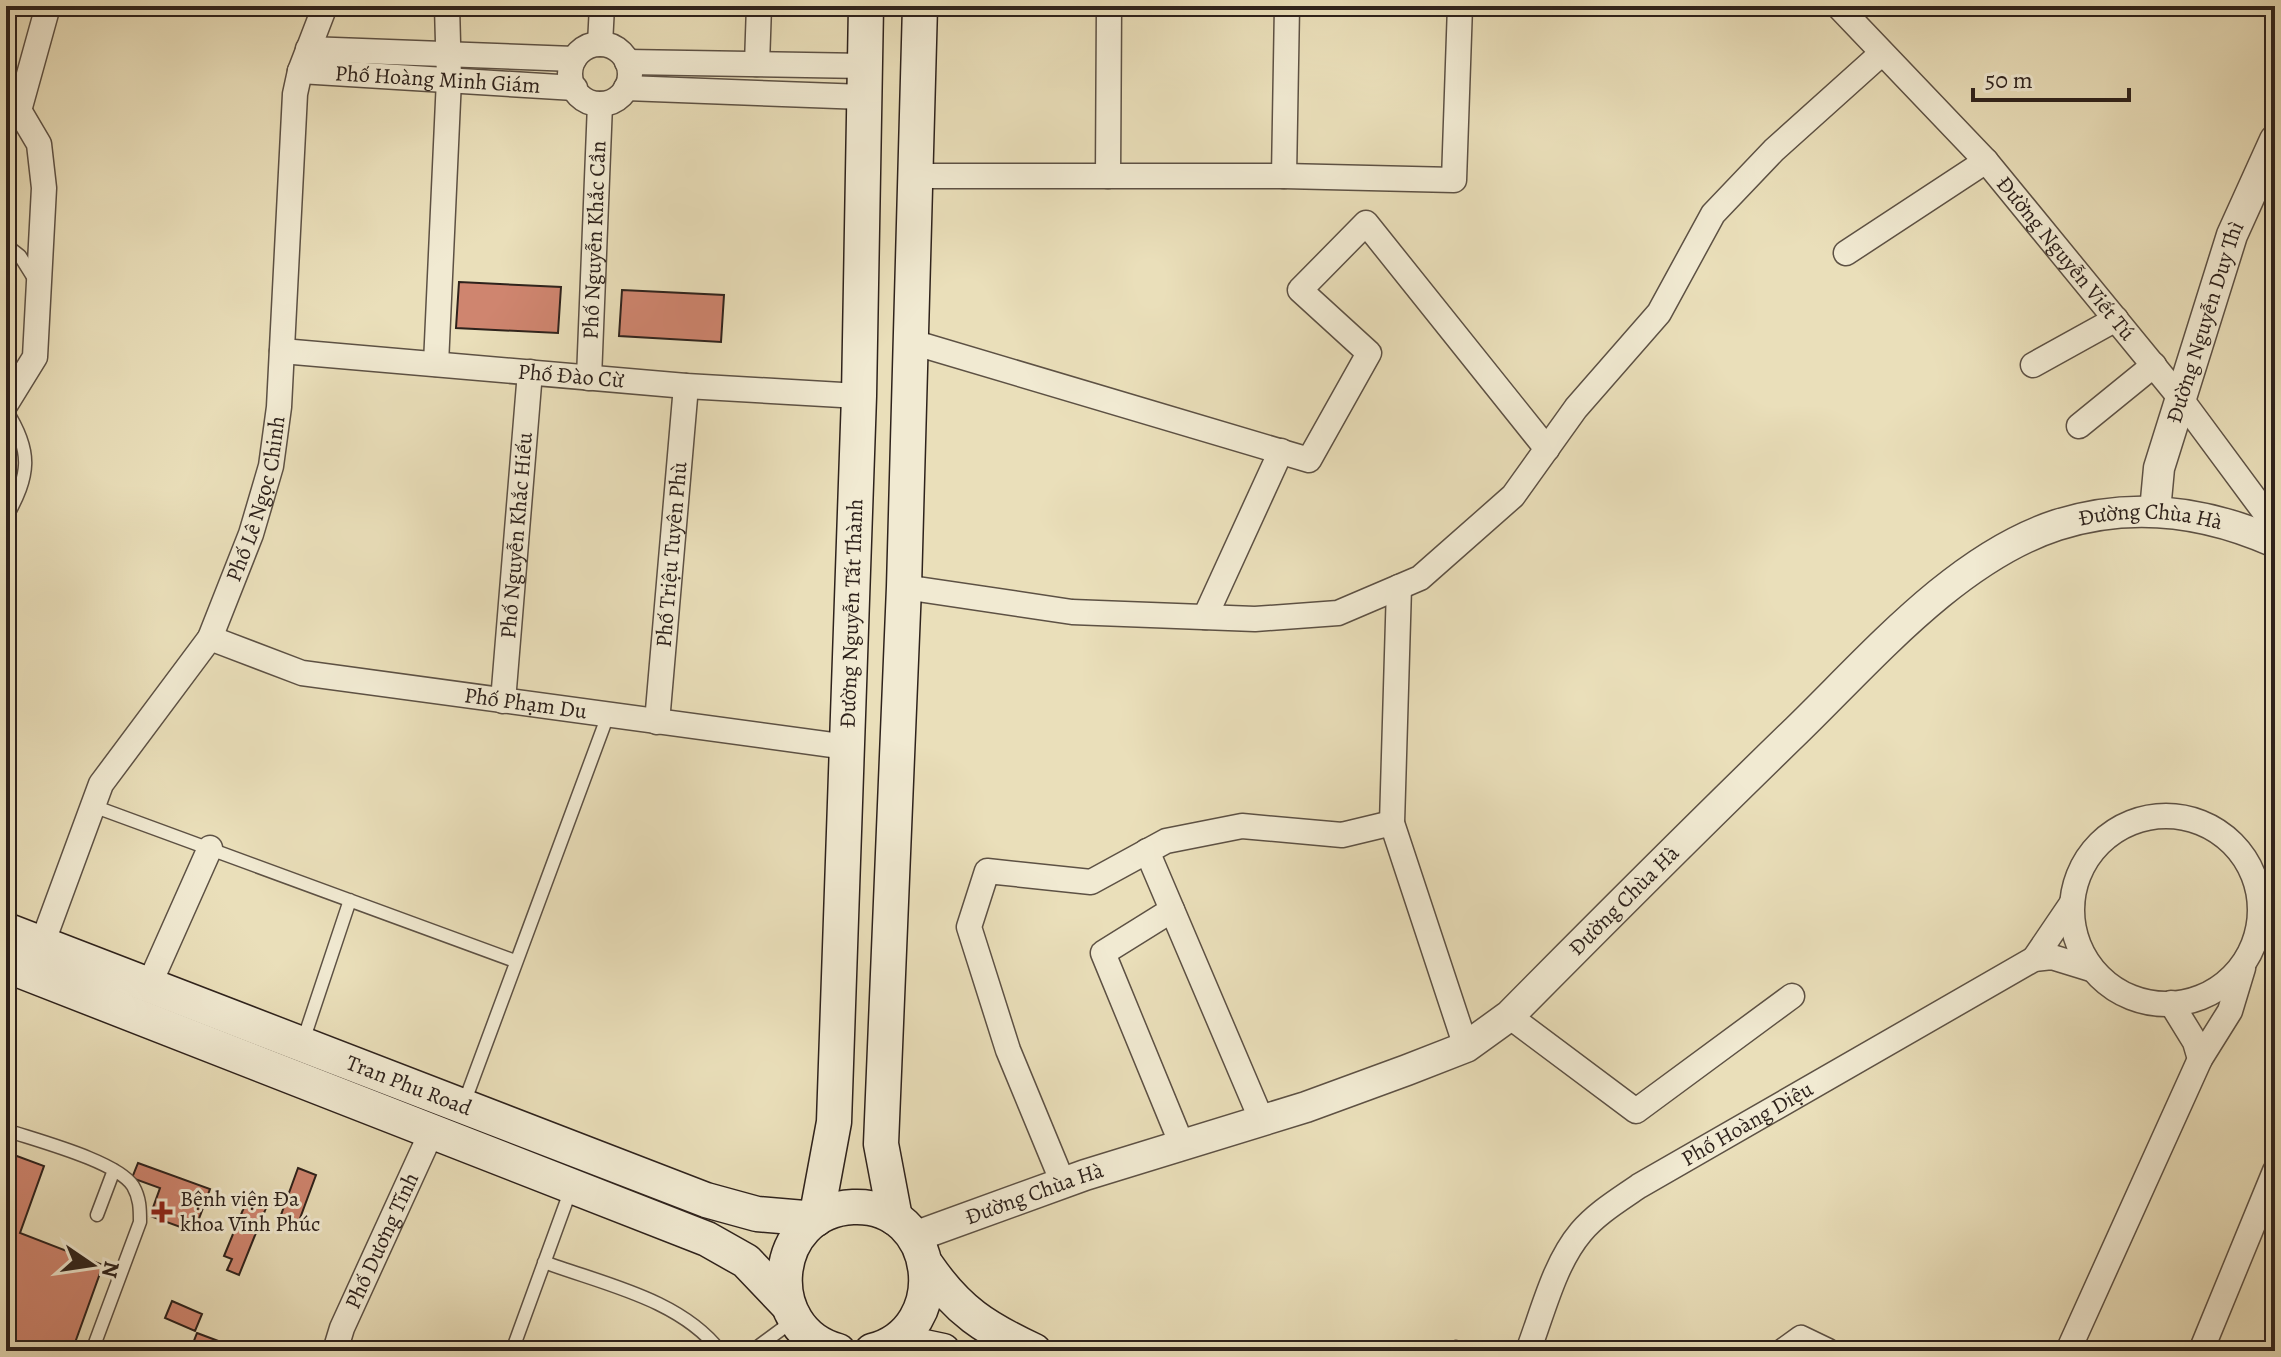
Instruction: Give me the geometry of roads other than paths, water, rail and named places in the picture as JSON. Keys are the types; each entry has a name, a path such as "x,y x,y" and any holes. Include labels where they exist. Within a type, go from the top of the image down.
{"main road":[{"name":"Đường Nguyễn Tất Thành","path":"816,1219 834,1122 859,396 866,6"},
{"path":"888,1348 912,1326 928,1288 881,1144 904,587 920,6"},
{"path":"865,81 919,84"},
{"name":"Tran Phu Road","path":"6,930 706,1200 757,1214 816,1219"},
{"name":"Tran Phu Road","path":"6,965 722,1246 754,1268 812,1333"},
{"path":"812,1333 783,1279 787,1256 798,1235 816,1219 855,1207 876,1210 912,1240 968,1315 990,1330 1034,1351"},
{"path":"888,1348 943,1351"}],"street":[{"path":"6,404 35,357 41,290 44,188 39,144 13,98 48,6"},
{"path":"436,364 449,79 447,6"},
{"path":"600,44 602,6"},
{"path":"757,64 759,6"},
{"path":"1108,176 1109,6"},
{"path":"1284,176 1287,6"},
{"path":"917,176 1284,176 1454,180 1460,6"},
{"name":"Đường Nguyễn Viết Tú","path":"1838,6 1986,161 2181,399 2275,526"},
{"name":"Phố Lê Ngọc Chinh","path":"42,944 101,784 210,638 251,534 271,466 304,60 319,8"},
{"path":"600,44 618,49 630,70 626,88 613,101 600,104 588,101 575,88 570,71 574,59 583,50 600,44"},
{"path":"904,587 1072,612 1255,619 1338,613 1420,578 1513,496 1576,408 1659,313 1713,214 1774,150 1882,53"},
{"name":"Phố Hoàng Minh Giám","path":"304,60 446,54 574,59"},
{"name":"Phố Hoàng Minh Giám","path":"304,60 449,79 575,88"},
{"path":"627,62 757,64 865,81"},
{"path":"626,88 865,81"},
{"name":"Phố Nguyễn Khắc Cần","path":"589,378 600,104"},
{"name":"Đường Nguyễn Duy Thì","path":"2155,511 2159,468 2232,235 2275,140"},
{"path":"1846,253 1986,161"},
{"path":"912,342 1309,460 1369,353 1300,290 1366,223 1547,449"},
{"path":"2033,365 2116,319"},
{"name":"Phố Đào Cừ","path":"282,351 686,386 859,396"},
{"path":"2079,426 2154,365"},
{"name":"Phố Nguyễn Khắc Hiếu","path":"503,701 530,372"},
{"name":"Phố Triệu Tuyên Phù","path":"657,722 686,386"},
{"path":"1205,617 1281,451"},
{"name":"Đường Chùa Hà","path":"912,1240 1063,1183 1262,1121 1466,1047 1509,1016 1872,657 1972,567 2055,526 2104,513 2155,511 2201,516 2275,542"},
{"path":"1399,587 1392,823 1466,1047"},
{"name":"Phố Phạm Du","path":"210,638 302,673 847,747"},
{"path":"2068,1351 2200,1059 2230,1011 2243,965 2258,934 2261,899 2251,865 2229,838 2199,820 2165,814 2130,821 2101,840 2080,869 2072,903 2076,938 2091,969"},
{"path":"1063,1183 1008,1050 969,927 987,871 1091,882 1166,841 1242,826 1342,835 1392,823"},
{"path":"149,985 210,848"},
{"path":"1147,851 1262,1121"},
{"name":"Phố Hoàng Diệu","path":"1528,1351 1558,1271 1579,1234 1602,1212 1639,1186 2034,959 2072,903"},
{"path":"1172,910 1103,953 1182,1145"},
{"path":"2034,959 2052,957 2091,969 2118,992 2151,1004 2186,1003 2218,990 2243,965"},
{"path":"1509,1016 1636,1111 1792,996"},
{"path":"2171,1003 2195,1042 2200,1059"},
{"name":"Phố Dương Tĩnh","path":"335,1351 342,1328 432,1131"},
{"path":"2201,1351 2275,1171"},
{"path":"1783,1351 1801,1338 1828,1351"}],"lane":[{"path":"6,245 20,256 41,290"},
{"path":"6,410 21,433 27,452 21,491 6,518"},
{"path":"463,1106 608,715"},
{"path":"93,806 515,961"},
{"path":"302,1044 350,900"},
{"path":"6,1130 114,1170 131,1183 140,1202 140,1222 92,1351"},
{"path":"97,1215 114,1170"},
{"path":"512,1351 572,1186"},
{"path":"544,1262 672,1310 693,1322 720,1351"},
{"path":"752,1351 812,1333"}],"place":[{"name":"Bệnh viện Đa khoa Vĩnh Phúc","path":"162,1212"}]}
